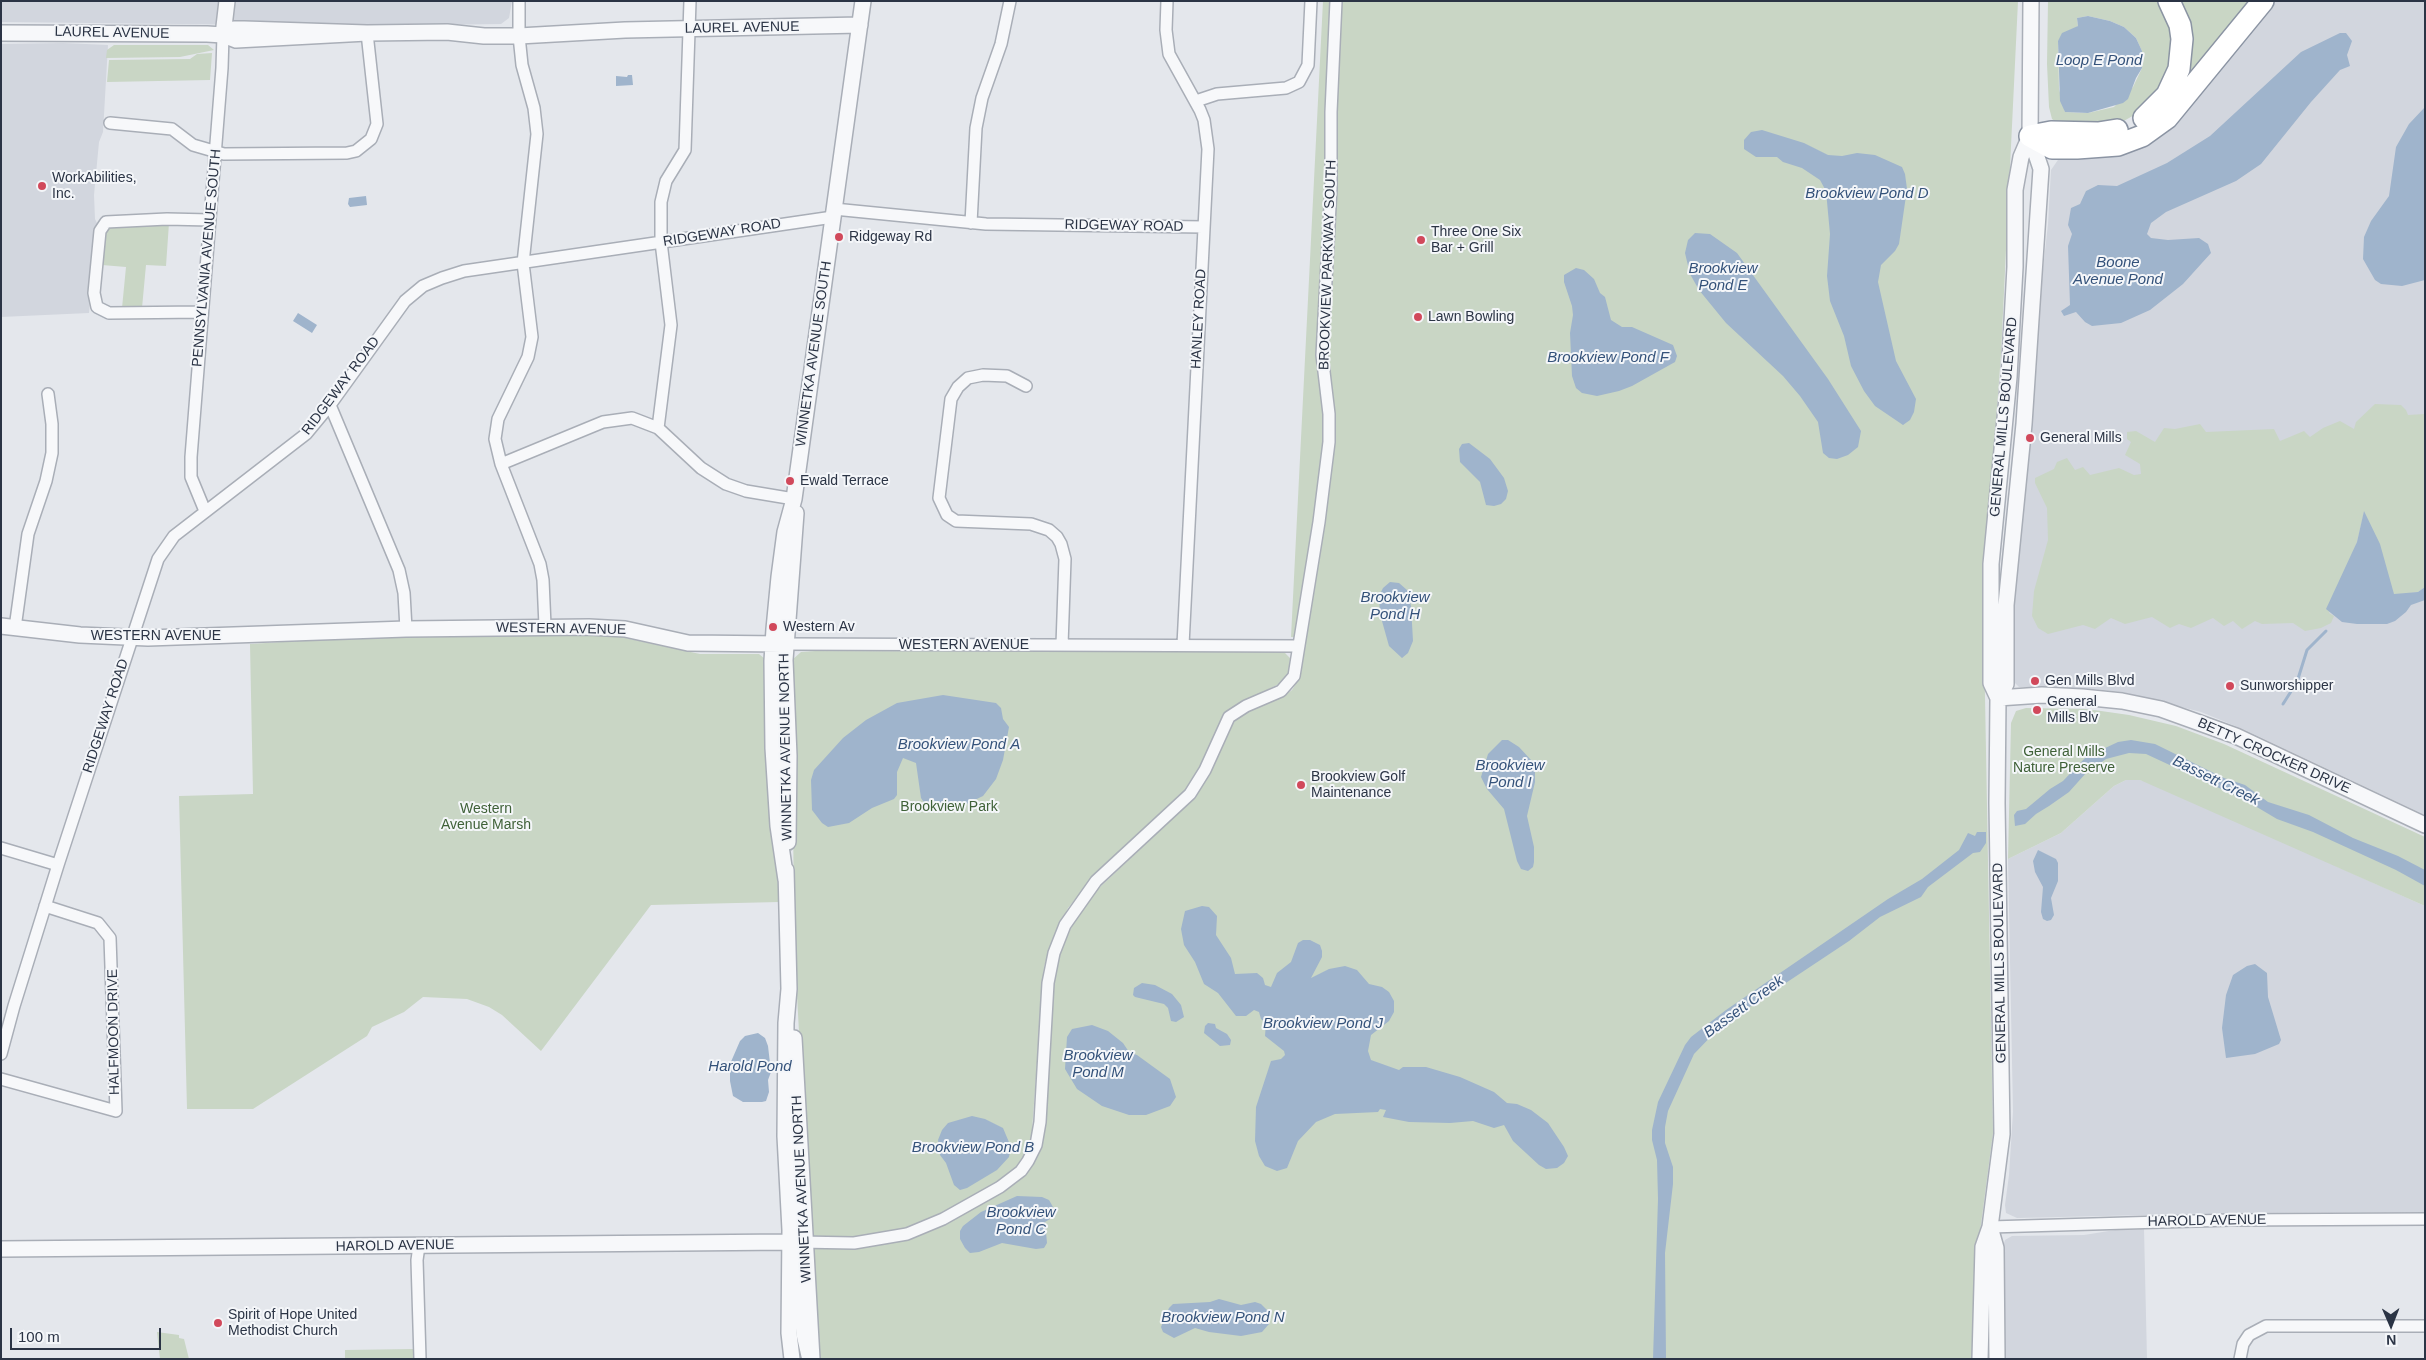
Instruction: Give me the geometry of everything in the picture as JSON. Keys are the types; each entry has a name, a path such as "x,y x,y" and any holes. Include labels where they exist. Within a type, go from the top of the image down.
{"highway":[{"path":"2030,136 2051,132 2108,132 2137,123 2154,110 2172,87 2181,61 2182,42 2180,25 2169,1"},
{"path":"2030,136 2052,148 2087,148 2118,145 2142,136 2167,118 2263,1"}],"street":[{"name":"PENNSYLVANIA AVENUE SOUTH","path":"205,511 194,487 190,466 216,151 226,1"},
{"path":"519,1 518,32 522,65 534,108 537,134 522,263 531,344 528,357 496,426 496,446 500,464 540,564 543,580 544,626"},
{"path":"658,428 671,325 661,242 661,202 664,187 685,150 690,1"},
{"name":"WINNETKA AVENUE SOUTH","path":"779,644 785,532 794,499 863,1"},
{"path":"971,223 976,128 979,111 1001,44 1010,1"},
{"name":"HANLEY ROAD","path":"1167,1 1166,30 1169,54 1186,87 1196,101 1204,120 1208,149 1183,646"},
{"path":"1196,101 1217,94 1286,88 1299,82 1308,65 1311,1"},
{"name":"BROOKVIEW PARKWAY SOUTH","path":"789,1242 854,1242 907,1234 943,1219 1000,1187 1021,1171 1036,1145 1040,1122 1049,974 1054,953 1065,925 1096,881 1190,794 1205,770 1229,717 1281,691 1294,676 1329,442 1329,414 1322,354 1331,188 1331,112 1336,1"},
{"name":"GENERAL MILLS BOULEVARD","path":"1998,698 2006,684 2006,605 2024,424 2039,221 2041,169 2030,136 2031,1"},
{"name":"LAUREL AVENUE","path":"1,33 223,35 236,40 367,33 446,32 484,28 518,32 860,26"},
{"path":"110,123 172,129 193,145 229,155 347,153 364,146 371,139 377,124 367,33"},
{"name":"GENERAL MILLS BOULEVARD","path":"1980,1359 1983,1247 1990,1227 2002,1134 1997,803 1998,698 1991,683 1992,564 2000,454 2009,377 2015,267 2015,190 2021,157 2030,136"},
{"name":"RIDGEWAY ROAD","path":"1,1054 3,1038 131,638 155,566 163,550 174,536 205,511 299,441 330,405 398,309 418,290 451,274 834,213 971,223 1204,227"},
{"path":"202,312 110,313 97,307 94,299 95,284 100,231 106,222 167,218 210,220"},
{"path":"1026,386 1007,376 983,375 968,378 958,387 951,399 939,498 947,515 956,520 1031,524 1050,530 1057,538 1065,558 1062,645"},
{"path":"8,627 28,534 46,481 52,453 52,424 48,394"},
{"path":"330,405 399,570 404,593 406,629"},
{"path":"500,464 610,420 632,418 658,428 694,462 718,479 746,491 794,499"},
{"name":"WESTERN AVENUE","path":"8,627 131,638 544,626 625,629 695,644 1299,646"},
{"name":"WINNETKA AVENUE NORTH","path":"779,644 773,748 778,826 786,880 789,990 793,1022 806,1242 810,1359"},
{"name":"BETTY CROCKER DRIVE","path":"1998,698 2042,695 2082,697 2122,701 2161,710 2236,736 2425,825"},
{"path":"1,848 58,866"},
{"name":"HALFMOON DRIVE","path":"1,1079 116,1111 110,938 98,924 45,906"},
{"name":"WINNETKA AVENUE NORTH","path":"789,990 786,1023 785,1126 789,1172 789,1333 792,1359"},
{"name":"HAROLD AVENUE","path":"1990,1227 2230,1220 2425,1219"},
{"name":"GENERAL MILLS BOULEVARD","path":"1990,1227 1996,1248 1997,1359"},
{"path":"789,1242 794,1245 796,1251 802,1334 810,1359"},
{"name":"HAROLD AVENUE","path":"1,1249 789,1242"},
{"path":"418,1246 420,1359"},
{"path":"2240,1359 2243,1344 2249,1335 2266,1326 2425,1326"}],"shaded area":[{"path":"1,1 512,1 509,18 501,24 358,26 1,22"},
{"path":"2269,1 2425,1 2425,815 2245,730 2201,712 2122,692 2094,689 2019,687 2013,678 2015,574 2037,362 2037,323 2048,224 2051,170 2060,157 2119,150"},
{"path":"63,43 108,45 103,132 99,142 94,195 95,219 97,223 89,313 1,317 1,44"},
{"path":"2126,780 2149,782 2425,906 2425,1212 2232,1213 2017,1218 2006,1213 2005,1205 2013,1112 2008,859 2061,833 2114,786"},
{"path":"2144,1229 2147,1359 2002,1359 2003,1246 2005,1240 2012,1236 2084,1235 2115,1230"}],"green space":[{"name":"Brookview Park","path":"1323,1 2018,1 2001,354 1986,559 1984,642 1993,1133 1980,1232 1972,1359 817,1359 794,941 792,660 801,652 815,651 1280,652 1285,653 1290,658 1289,673 1285,681 1236,705 1224,715 1199,770 1187,788 1095,875 1068,908 1050,946 1044,967 1031,1144 1017,1168 1005,1178 948,1210 951,1222 1016,1183 1030,1169 1041,1148 1045,1122 1054,977 1059,955 1078,913 1098,889 1193,799 1209,775 1235,720 1284,696 1292,690 1300,677 1306,638 1291,637"},
{"path":"2048,1 2163,1 2175,27 2169,77 2143,110 2122,122 2059,124 2052,119 2049,107 2047,64","holes":["2088,16 2110,21 2124,27 2136,38 2142,51 2142,68 2133,87 2114,107 2088,113 2065,112 2059,89 2058,41 2078,26 2077,18"]},
{"path":"2174,1 2257,1 2170,101"},
{"path":"114,45 208,45 214,50 180,57 106,58 107,50"},
{"path":"212,53 210,80 107,82 109,60 190,59 197,54"},
{"path":"169,223 166,266 146,265 142,308 122,308 126,267 102,265 106,229 108,227"},
{"path":"2375,404 2401,405 2408,415 2425,414 2425,587 2418,592 2394,595 2364,512 2357,542 2329,613 2334,616 2331,623 2321,628 2305,631 2293,623 2262,624 2255,621 2242,629 2233,621 2224,626 2213,618 2191,628 2179,624 2170,628 2152,617 2125,624 2111,618 2095,629 2083,625 2048,634 2038,628 2032,616 2034,591 2048,540 2047,508 2035,483 2035,478 2054,469 2057,462 2067,458 2075,470 2083,467 2090,475 2119,468 2134,475 2141,474 2140,464 2125,455 2131,442 2127,439 2127,432 2136,431 2155,442 2164,428 2175,429 2200,424 2206,432 2274,429 2280,441 2304,431 2310,437 2323,428 2340,421 2354,429 2356,422"},
{"name":"Western Avenue Marsh","path":"566,632 621,637 700,654 759,654 765,659 779,902 651,905 541,1051 502,1015 489,1007 467,999 423,997 404,1012 372,1027 367,1036 253,1109 187,1109 179,796 253,794 250,644 377,636"},
{"name":"General Mills Nature Preserve","path":"2026,708 2087,709 2129,715 2176,726 2224,744 2425,837 2425,906 2140,780 2126,780 2114,786 2061,833 2008,859 2011,723 2016,711"},
{"path":"157,1332 179,1335 179,1338 184,1339 189,1359 160,1359"},
{"path":"413,1349 413,1359 345,1359 345,1350"}],"water":[{"name":"Loop E Pond","path":"2088,16 2110,21 2124,27 2136,38 2142,51 2142,68 2128,99 2123,103 2088,113 2065,112 2060,101 2058,41 2062,33 2078,26 2077,18"},
{"name":"Boone Avenue Pond","path":"2340,33 2346,33 2352,41 2347,55 2350,66 2340,70 2311,102 2261,164 2236,181 2166,212 2151,223 2147,234 2151,238 2168,240 2199,238 2208,244 2211,253 2183,284 2150,310 2121,323 2092,326 2085,322 2076,312 2064,316 2061,311 2070,305 2068,246 2072,234 2068,225 2071,208 2080,204 2086,191 2098,185 2117,186 2167,163 2210,136 2301,52"},
{"path":"632,75 633,85 616,86 616,76 627,77"},
{"path":"2425,107 2425,280 2402,286 2381,284 2375,280 2363,259 2364,237 2371,221 2389,196 2396,147 2409,124"},
{"name":"Brookview Pond D","path":"1762,130 1804,143 1828,155 1842,156 1857,153 1875,155 1902,167 1907,189 1899,244 1895,251 1881,265 1878,282 1896,361 1916,399 1914,412 1910,420 1903,425 1875,406 1864,391 1851,366 1844,336 1830,301 1827,276 1830,234 1826,191 1820,180 1802,168 1783,162 1777,157 1756,157 1744,149 1744,140 1751,132"},
{"path":"366,196 367,205 350,207 348,204 349,198"},
{"name":"Brookview Pond E","path":"1695,233 1710,234 1737,253 1828,379 1861,431 1858,447 1848,455 1837,459 1829,458 1823,453 1818,422 1800,396 1783,376 1726,323 1699,290 1690,274 1685,253 1688,240"},
{"name":"Brookview Pond F","path":"1576,268 1584,270 1594,279 1600,293 1605,297 1611,320 1622,327 1632,327 1673,345 1677,356 1675,362 1632,386 1619,391 1597,396 1582,393 1576,388 1572,376 1570,333 1573,315 1564,282 1564,275"},
{"path":"298,313 317,325 312,333 293,321"},
{"path":"1469,443 1490,459 1504,478 1508,491 1506,499 1501,504 1494,506 1486,505 1480,482 1460,462 1459,449 1462,444"},
{"path":"2364,511 2380,544 2394,594 2418,592 2425,587 2425,600 2411,605 2395,621 2387,624 2342,622 2326,609 2357,542"},
{"name":"Brookview Pond H","path":"1390,582 1399,583 1407,590 1411,606 1413,641 1408,653 1402,658 1389,646 1380,614 1379,596 1383,588"},
{"name":"Brookview Pond A","path":"943,695 996,703 1001,708 1003,719 1009,727 1003,760 996,779 983,796 962,806 927,807 921,798 916,763 903,758 897,772 897,795 894,799 872,808 849,823 828,827 822,823 812,810 811,780 814,770 843,738 866,720 897,703"},
{"name":"Brookview Pond I","path":"1502,740 1508,740 1519,747 1531,760 1535,770 1535,782 1527,816 1534,847 1534,862 1533,867 1528,871 1521,869 1517,861 1504,809 1487,789 1481,777 1488,754"},
{"name":"Bassett Creek","path":"2131,740 2155,744 2224,778 2245,785 2268,802 2309,815 2353,838 2398,856 2425,870 2425,886 2396,870 2313,832 2277,819 2245,800 2146,754 2129,753 2106,759 2086,773 2069,792 2036,814 2025,824 2015,826 2014,815 2017,811 2026,809 2063,781 2086,757 2118,742"},
{"name":"Bassett Creek","path":"1977,832 1986,832 1986,843 1980,852 1973,853 1928,887 1921,897 1880,917 1849,941 1721,1026 1694,1054 1668,1111 1665,1127 1665,1143 1673,1167 1673,1184 1665,1253 1666,1358 1653,1359 1658,1199 1657,1160 1652,1140 1652,1130 1658,1102 1685,1045 1691,1037 1726,1010 1888,899 1922,879 1959,850 1968,833 1975,836"},
{"path":"2038,850 2056,859 2058,863 2058,881 2051,898 2054,915 2051,920 2047,921 2043,919 2041,912 2043,887 2035,872 2033,861"},
{"name":"Brookview Pond J","path":"1202,906 1209,907 1217,916 1216,935 1231,958 1235,974 1257,973 1263,978 1265,985 1271,987 1277,973 1291,962 1298,943 1303,940 1310,940 1320,945 1322,951 1322,957 1311,978 1329,969 1345,966 1357,970 1369,984 1382,987 1389,992 1394,1001 1394,1012 1389,1021 1371,1035 1368,1051 1371,1060 1399,1070 1403,1067 1426,1067 1460,1077 1494,1092 1507,1103 1517,1104 1531,1110 1548,1123 1564,1147 1568,1156 1564,1163 1557,1168 1546,1169 1539,1165 1513,1141 1504,1125 1494,1128 1473,1121 1450,1123 1409,1122 1383,1117 1386,1110 1380,1109 1378,1112 1335,1114 1316,1122 1298,1141 1287,1168 1277,1171 1265,1166 1259,1156 1255,1141 1256,1107 1271,1061 1281,1059 1285,1055 1284,1051 1265,1036 1266,1023 1261,1019 1259,1012 1254,1010 1246,1016 1236,1016 1218,993 1204,984 1195,962 1184,945 1181,929 1185,911"},
{"path":"2255,964 2267,973 2268,997 2281,1040 2279,1044 2255,1054 2226,1058 2222,1028 2226,995 2233,975 2247,966"},
{"path":"1142,983 1155,985 1172,994 1181,1005 1184,1017 1176,1022 1171,1021 1168,1008 1164,1004 1135,997 1133,995 1134,988"},
{"path":"1208,1023 1215,1024 1216,1028 1227,1034 1231,1040 1230,1045 1220,1046 1204,1033 1205,1026"},
{"name":"Brookview Pond M","path":"1092,1025 1108,1031 1123,1043 1129,1052 1137,1055 1170,1079 1176,1097 1170,1106 1146,1115 1129,1115 1102,1106 1077,1089 1065,1069 1067,1037 1072,1029"},
{"name":"Harold Pond","path":"758,1033 765,1038 768,1046 771,1072 768,1080 769,1092 766,1101 743,1102 733,1096 730,1081 730,1064 740,1041 745,1036"},
{"name":"Brookview Pond B","path":"972,1116 985,1119 1003,1128 1011,1147 1009,1157 997,1170 967,1188 960,1190 954,1185 946,1163 940,1155 938,1140 942,1130 948,1123"},
{"name":"Brookview Pond C","path":"1017,1196 1042,1197 1049,1200 1053,1207 1050,1219 1045,1222 1047,1243 1044,1248 1036,1249 1002,1243 979,1252 970,1253 960,1239 960,1231 963,1226 981,1212"},
{"name":"Brookview Pond N","path":"1219,1299 1241,1305 1255,1302 1261,1304 1268,1311 1269,1324 1262,1332 1241,1336 1209,1332 1195,1328 1174,1338 1163,1332 1161,1327 1169,1308 1173,1304 1210,1302"}],"waterway":[{"path":"2283,704 2297,682 2307,650 2326,631"}],"place":[{"name":"WorkAbilities, Inc.","path":"42,186"},
{"name":"Ridgeway Rd","path":"839,237"},
{"name":"Three One Six Bar + Grill","path":"1421,240"},
{"name":"Lawn Bowling","path":"1418,317"},
{"name":"General Mills","path":"2030,438"},
{"name":"Ewald Terrace","path":"790,481"},
{"name":"Western Av","path":"773,627"},
{"name":"Gen Mills Blvd","path":"2035,681"},
{"name":"Sunworshipper","path":"2230,686"},
{"name":"General Mills Blv","path":"2037,710"},
{"name":"Brookview Golf Maintenance","path":"1301,785"},
{"name":"Spirit of Hope United Methodist Church","path":"218,1323"}]}
